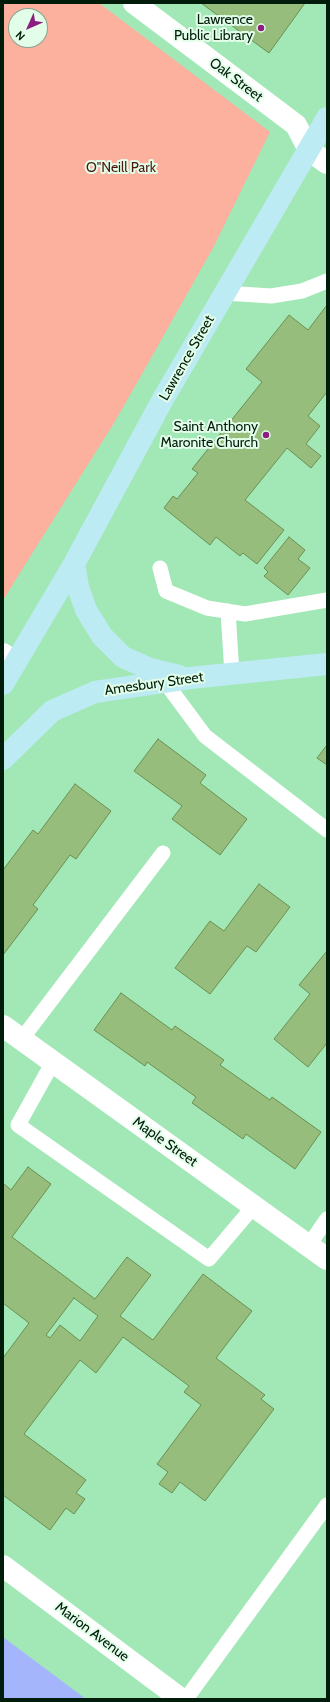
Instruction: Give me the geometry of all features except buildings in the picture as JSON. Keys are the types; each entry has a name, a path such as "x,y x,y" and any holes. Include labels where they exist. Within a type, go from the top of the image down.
{"main road":[{"name":"Lawrence Street","path":"3,684 9,658 74,564 163,399 327,118"},
{"path":"74,564 78,587 86,610 102,636 123,657 150,669 190,678"},
{"name":"Amesbury Street","path":"3,759 52,711 95,692 190,678 327,664"}],"street":[{"name":"Oak Street","path":"134,3 296,125 309,150"},
{"path":"309,150 327,164"},
{"name":"Maple Street","path":"3,1026 327,1259"},
{"name":"Marion Avenue","path":"3,1566 181,1699"}],"lane":[{"path":"225,293 271,296 302,291 327,281"},
{"path":"160,568 166,591 207,608 245,614 327,600"},
{"path":"228,611 232,674"},
{"path":"165,682 205,736 327,830"},
{"path":"21,1040 163,854"},
{"path":"53,1062 18,1125 209,1259 254,1206"},
{"path":"309,1245 327,1219"},
{"path":"186,1699 327,1505"}],"green space":[{"name":"O\"Neill Park","path":"3,3 99,3 270,132 213,248 114,423 3,600"}],"water":[{"path":"3,1637 86,1699 3,1699"}],"place":[{"name":"Lawrence Public Library","path":"261,28"},
{"name":"Saint Anthony Maronite Church","path":"266,435"}]}
